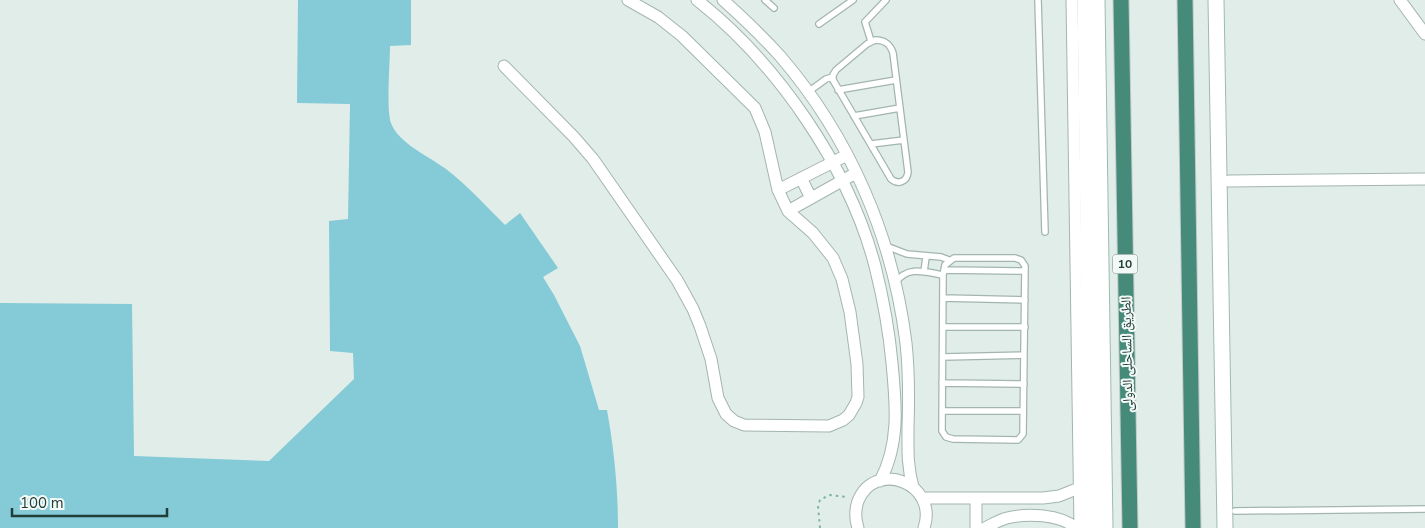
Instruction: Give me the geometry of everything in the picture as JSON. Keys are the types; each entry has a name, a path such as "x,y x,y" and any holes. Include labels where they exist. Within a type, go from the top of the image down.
{"highway":[{"name":"الطريق الساحلى الدولى","path":"1121,0 1130,528"},
{"path":"1185,0 1193,528"}],"main road":[{"path":"1085,0 1079,53 1092,528"},
{"path":"1097,0 1105,528"},
{"path":"1216,0 1225,528"},
{"path":"1226,0 1235,528"}],"street":[{"path":"504,66 593,159 677,280 700,326 710,359 718,398 726,414 734,421 744,424 829,426 836,424 849,415 858,397 857,364 850,312 842,278 833,258 813,234 788,211 778,190 765,132 755,108 682,36 658,18 628,0"},
{"path":"723,0 764,39 808,92 847,155 875,216 895,283 906,344 908,464 913,487 922,498 926,514 924,528"},
{"path":"985,528 1006,518 1044,516 1064,520 1078,528 1080,488 1079,53 1072,0"},
{"path":"1400,0 1425,34"},
{"path":"705,2 753,50 798,108 831,162 860,223 875,265 882,296 894,381 894,440 887,468 880,481"},
{"path":"753,50 764,39"},
{"path":"778,190 847,155"},
{"path":"788,211 856,173"},
{"path":"800,178 811,198"},
{"path":"1229,181 1425,180"},
{"path":"858,528 856,506 865,490 880,481 897,480 913,487"},
{"path":"922,498 1051,497 1070,493 1080,488"},
{"path":"976,498 976,528"}],"lane":[{"path":"765,0 774,8"},
{"path":"819,24 853,0"},
{"path":"871,41 865,22 886,0"},
{"path":"1038,0 1045,232"},
{"path":"871,41 885,41 892,48 908,175 899,182 891,179 838,90 833,77 836,70 871,41"},
{"path":"808,92 826,79 833,77"},
{"path":"838,90 896,80"},
{"path":"854,116 900,108"},
{"path":"871,144 904,140"},
{"path":"885,245 907,254 941,257 949,260"},
{"path":"924,272 926,257"},
{"path":"954,258 1015,258 1024,263 1025,271 1023,434 1020,439 1015,440 950,439 942,431 945,265 954,258"},
{"path":"895,283 903,274 913,270 944,273 1025,271"},
{"path":"943,298 1025,300"},
{"path":"943,327 1024,327"},
{"path":"942,357 1024,355"},
{"path":"942,383 1024,384"},
{"path":"942,411 1023,411"},
{"path":"1235,511 1425,510"}],"path":[{"path":"820,528 818,506 823,498 829,495 860,498"}],"water":[{"path":"298,0 411,0 411,45 390,46 388,97 391,123 400,137 446,169 477,196 505,225 520,213 558,268 543,277 580,346 599,410 607,410 615,469 618,528 0,528 0,303 132,304 134,456 269,461 354,379 353,353 330,351 329,221 348,219 350,104 297,103"}]}
